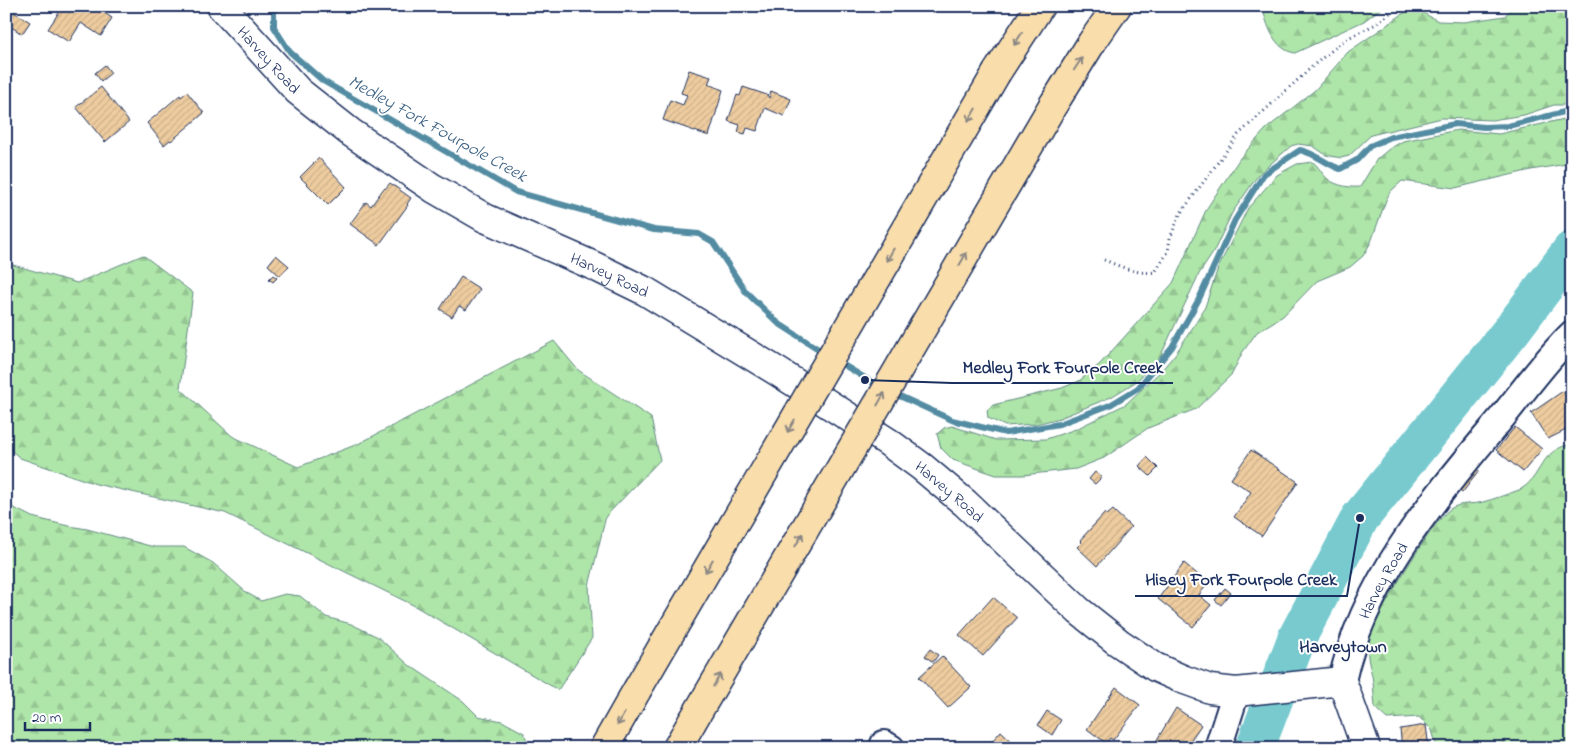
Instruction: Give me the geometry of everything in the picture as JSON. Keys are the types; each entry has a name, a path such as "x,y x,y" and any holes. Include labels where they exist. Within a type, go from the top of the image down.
{"highway":[{"path":"604,748 996,72 1040,6"},
{"path":"677,748 1053,105 1117,6"}],"street":[{"name":"Harvey Road","path":"221,6 298,91 350,132 424,182 485,218 594,266 644,291 775,370 888,442 922,467 965,503 1079,610 1118,642 1156,667 1210,689 1244,691 1299,687 1342,681 1354,634 1362,615 1415,527 1462,465 1572,334"},
{"path":"1342,681 1366,748"},
{"path":"1218,748 1244,691"}],"path":[{"path":"1104,260 1135,271 1155,272 1168,252 1170,238 1180,214 1238,135 1315,64 1346,39 1376,24 1399,6"}],"green space":[{"path":"1262,6 1384,6 1364,21 1295,53 1288,51 1277,42 1266,21"},
{"path":"1513,6 1572,6 1572,105 1554,105 1524,115 1492,120 1442,118 1371,135 1349,156 1341,158 1326,155 1313,146 1298,144 1291,146 1259,174 1232,213 1213,253 1199,274 1161,355 1137,381 1111,397 1060,418 1036,424 1005,426 988,418 987,410 993,405 1062,388 1079,381 1100,364 1173,283 1207,208 1240,158 1266,129 1315,90 1348,52 1407,11 1416,9 1438,21 1464,22 1505,16"},
{"path":"1564,119 1572,119 1572,163 1531,170 1455,188 1402,181 1390,192 1371,242 1363,256 1350,267 1317,281 1283,316 1257,332 1242,353 1232,374 1196,409 1148,428 1104,458 1076,469 1023,475 996,475 953,460 941,448 937,434 944,428 952,426 996,440 1046,439 1076,429 1126,404 1161,371 1176,353 1197,321 1205,307 1218,268 1248,208 1277,175 1297,164 1313,162 1330,181 1350,187 1360,187 1377,159 1403,141 1458,130 1499,134"},
{"path":"143,255 193,293 180,388 232,436 298,467 358,444 554,341 578,370 651,418 660,460 606,516 589,586 592,638 558,690 413,605 225,513 96,484 20,458 6,446 6,263 77,283"},
{"path":"1572,444 1572,748 1437,748 1432,730 1419,717 1387,719 1375,708 1368,652 1373,629 1418,550 1430,532 1450,509 1458,505 1483,502 1519,490 1532,479 1546,458 1561,447"},
{"path":"6,504 32,517 154,547 184,547 213,563 247,593 261,601 285,594 300,596 326,617 351,624 378,637 409,665 463,701 478,716 502,721 524,733 530,748 6,748"}],"building":[{"path":"63,6 94,6 112,18 101,36 81,23 69,42 48,29"},
{"path":"14,12 30,22 22,34 7,24"},
{"path":"105,65 111,73 101,81 95,73"},
{"path":"689,70 711,77 708,84 723,90 709,136 663,120 670,100 683,105 687,95 681,93"},
{"path":"101,87 129,122 105,142 76,107"},
{"path":"743,87 767,95 769,98 771,91 791,99 784,116 765,108 757,131 747,128 745,134 738,132 740,125 728,121 737,95 740,96"},
{"path":"187,92 204,113 164,145 147,123 180,95 181,97"},
{"path":"319,158 346,187 328,205 300,177"},
{"path":"390,183 411,198 379,245 350,224 366,202 371,206"},
{"path":"276,255 289,266 280,276 268,265"},
{"path":"273,275 277,278 273,282 269,279"},
{"path":"461,277 480,289 466,310 459,306 452,317 440,309"},
{"path":"1563,391 1572,403 1572,427 1548,439 1531,413"},
{"path":"1515,427 1542,449 1523,472 1496,450"},
{"path":"1251,450 1298,482 1262,536 1234,517 1251,492 1231,479"},
{"path":"1147,457 1158,468 1150,476 1139,466"},
{"path":"1473,465 1479,471 1462,493 1455,487"},
{"path":"1095,472 1102,477 1095,484 1089,479"},
{"path":"1113,510 1131,527 1097,566 1077,547 1082,542 1080,540 1105,513 1107,515"},
{"path":"1184,563 1208,583 1199,595 1211,605 1193,627 1158,599"},
{"path":"1225,588 1231,593 1221,605 1215,600"},
{"path":"993,597 1017,618 983,656 959,635"},
{"path":"930,649 938,655 933,662 925,656"},
{"path":"942,656 971,687 948,708 919,677"},
{"path":"1116,687 1140,705 1113,740 1110,738 1106,743 1087,729"},
{"path":"1176,708 1201,725 1188,744 1191,746 1152,748"},
{"path":"1047,711 1061,720 1052,735 1038,725"},
{"path":"1426,725 1429,748 1402,748 1400,729"},
{"path":"1001,731 1019,748 986,748"}],"waterway":[{"name":"Medley Fork Fourpole Creek","path":"274,6 274,27 290,52 323,81 516,192 654,230 699,234 713,242 746,292 778,323 826,354"},
{"name":"Medley Fork Fourpole Creek","path":"893,393 952,420 1006,433 1059,424 1110,405 1138,388 1172,347 1199,299 1235,220 1264,174 1300,150 1340,169 1357,160 1370,146 1391,137 1455,124 1484,127 1508,126 1572,110"},
{"path":"1255,748 1297,638 1360,518 1511,331 1572,250"},
{"name":"Medley Fork Fourpole Creek","path":"837,361 880,387"}],"place":[{"name":"Medley Fork Fourpole Creek","path":"865,380"},
{"name":"Hisey Fork Fourpole Creek","path":"1360,518"}],"district":[{"name":"Harveytown","path":"1343,646"}]}
